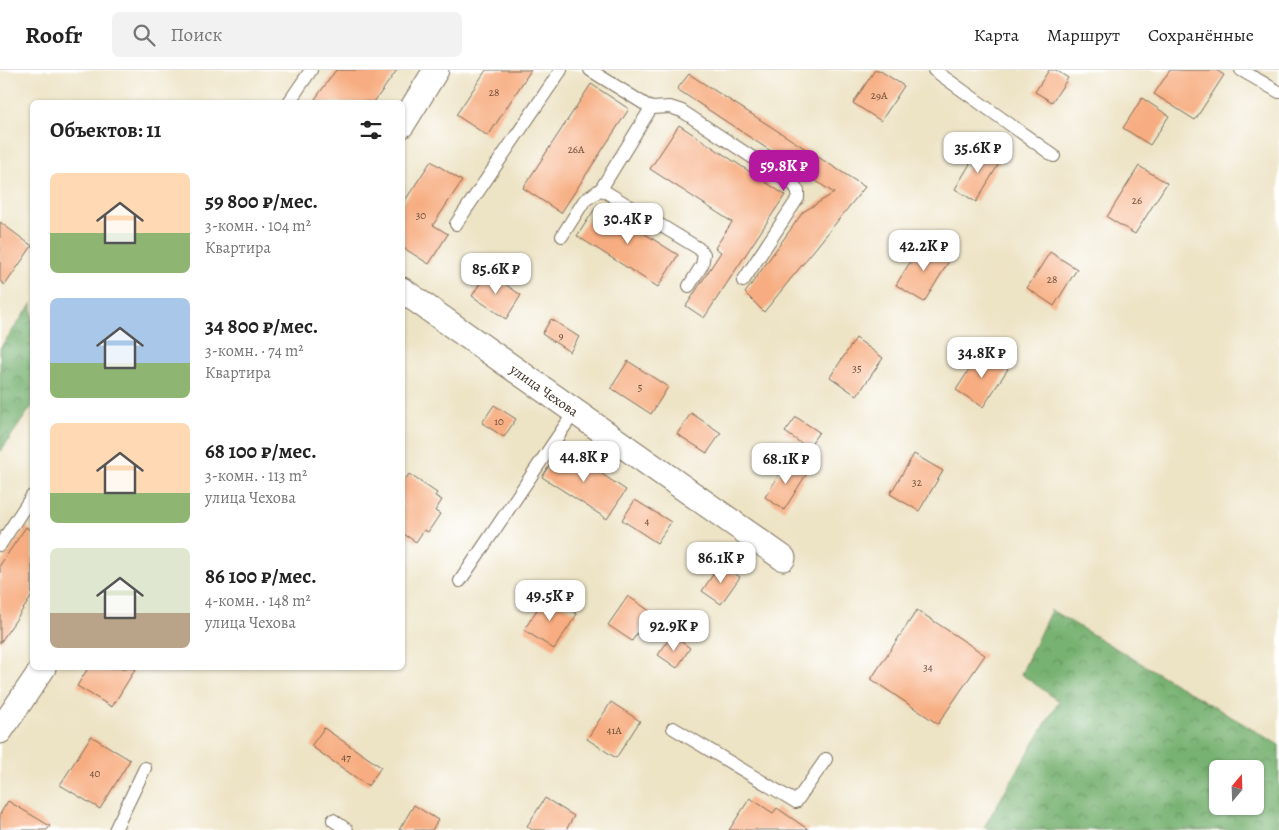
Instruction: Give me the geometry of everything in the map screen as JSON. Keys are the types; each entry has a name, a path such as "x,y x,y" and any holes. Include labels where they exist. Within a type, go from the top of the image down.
{"street":[{"path":"405,120 436,70"},
{"name":"улица Чехова","path":"405,292 783,558"},
{"path":"0,731 42,670"}],"lane":[{"path":"290,100 310,70"},
{"path":"456,224 560,70"},
{"path":"590,70 651,108 670,107 682,111 794,185 798,191 798,198 743,281"},
{"path":"934,70 1054,156"},
{"path":"1242,70 1279,92"},
{"path":"562,236 584,201 601,189 651,108"},
{"path":"601,189 698,248 704,254 702,265 689,286"},
{"path":"460,581 574,411"},
{"path":"0,545 30,499"},
{"path":"674,728 796,802 826,759"},
{"path":"115,830 145,768"},
{"path":"333,820 347,830"}],"green space":[{"path":"30,306 30,409 0,452 0,348"},
{"path":"1051,610 1279,745 1279,830 989,830 984,827 1059,701 1021,674"}],"building":[{"path":"336,70 397,70 375,100 314,100"},
{"path":"486,70 531,70 488,136 456,115"},
{"path":"875,70 879,70 904,86 881,121 853,103"},
{"path":"1049,70 1056,70 1068,78 1052,102 1035,92"},
{"path":"1170,70 1216,70 1224,75 1195,120 1154,94"},
{"path":"689,74 865,187 764,312 745,293 803,212 834,193 677,89"},
{"path":"591,84 629,109 561,213 523,188"},
{"path":"1142,98 1169,116 1150,145 1123,128"},
{"path":"679,125 785,195 704,318 686,306 721,252 715,248 732,222 650,169"},
{"path":"980,147 1001,160 976,202 955,189"},
{"path":"431,161 462,181 433,225 448,234 429,264 405,249 405,200"},
{"path":"1139,166 1167,183 1135,234 1107,217"},
{"path":"598,204 678,255 658,287 577,236"},
{"path":"0,222 30,244 30,249 5,285 0,281"},
{"path":"923,241 951,258 924,302 896,285"},
{"path":"1050,252 1077,269 1054,306 1027,288"},
{"path":"487,272 521,295 506,319 472,296"},
{"path":"551,319 579,337 570,352 542,334"},
{"path":"856,338 883,358 857,396 830,377"},
{"path":"981,351 1008,369 983,407 956,390"},
{"path":"628,361 668,387 651,414 611,388"},
{"path":"494,405 516,419 504,437 482,423"},
{"path":"691,413 721,433 707,453 677,434"},
{"path":"796,417 819,432 808,448 785,432"},
{"path":"561,447 626,490 607,519 542,477"},
{"path":"914,454 943,471 919,511 890,494"},
{"path":"788,461 807,473 784,510 765,497"},
{"path":"409,474 437,493 435,496 442,500 435,511 440,514 428,532 424,530 416,542 405,535 405,480"},
{"path":"635,500 671,522 657,543 622,520"},
{"path":"26,527 30,530 30,599 0,643 0,565"},
{"path":"720,564 740,577 721,604 702,591"},
{"path":"547,594 577,614 554,649 524,630"},
{"path":"628,596 651,612 632,641 608,625"},
{"path":"917,610 985,655 938,724 871,679"},
{"path":"672,635 690,648 677,668 658,655"},
{"path":"87,670 135,670 112,707 77,686"},
{"path":"611,702 640,721 616,758 587,739"},
{"path":"324,728 381,767 368,786 311,746"},
{"path":"91,736 130,760 100,809 60,785"},
{"path":"545,798 574,816 566,830 532,830 527,826"},
{"path":"750,798 773,813 777,808 809,830 729,830"},
{"path":"8,801 50,826 47,830 0,830 0,814"},
{"path":"414,805 438,820 432,830 399,830"}]}
